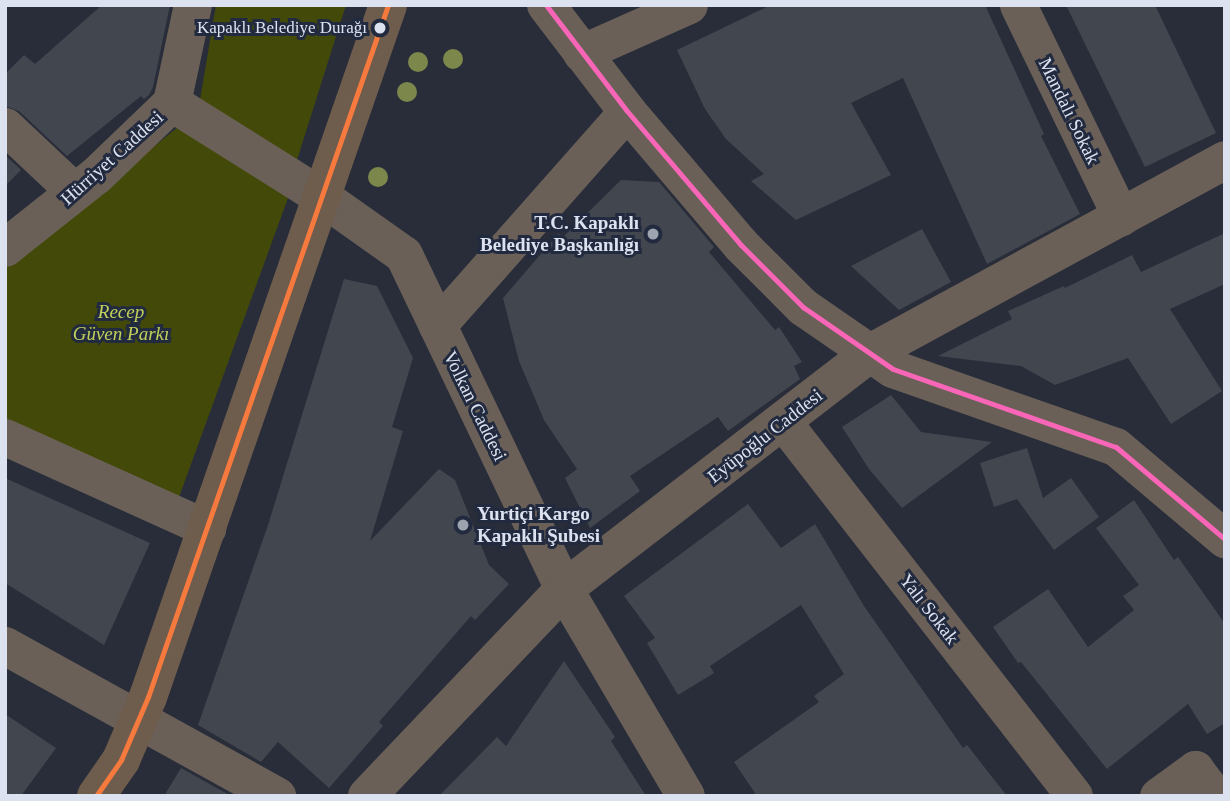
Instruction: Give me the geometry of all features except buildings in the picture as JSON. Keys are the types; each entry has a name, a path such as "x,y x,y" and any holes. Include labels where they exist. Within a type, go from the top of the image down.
{"main road":[{"path":"96,796 121,760 138,722 388,5"}],"street":[{"name":"Hürriyet Caddesi","path":"5,248 75,192 172,103 191,28 193,5"},
{"path":"546,5 580,53 627,111 750,254 803,307 893,369 1115,447 1225,539"},
{"path":"580,53 689,5"},
{"name":"Mandalı Sokak","path":"1018,5 1121,217"},
{"name":"Volkan Caddesi","path":"172,103 322,197 404,255 564,589 686,796"},
{"path":"437,326 627,111"},
{"path":"5,126 75,192"},
{"name":"Eyüpoğlu Caddesi","path":"367,796 564,589 784,423 870,353 1225,160"},
{"name":"Yalı Sokak","path":"784,423 1074,796"},
{"path":"5,437 207,528"},
{"path":"5,646 138,722 277,796"},
{"path":"1158,796 1205,782"}],"green space":[{"path":"216,5 346,5 296,163 200,100"},
{"name":"Recep Güven Parkı","path":"183,123 288,198 178,500 5,420 5,268"}],"transit line":[{"path":"96,796 121,760 148,697 388,5"},
{"path":"546,5 627,111 741,245 803,307 893,369 1116,447 1225,539"}],"place":[{"name":"Kapaklı Belediye Durağı","path":"380,28"},
{"name":"T.C. Kapaklı Belediye Başkanlığı","path":"653,234"},
{"name":"Yurtiçi Kargo Kapaklı Şubesi","path":"463,525"}]}
